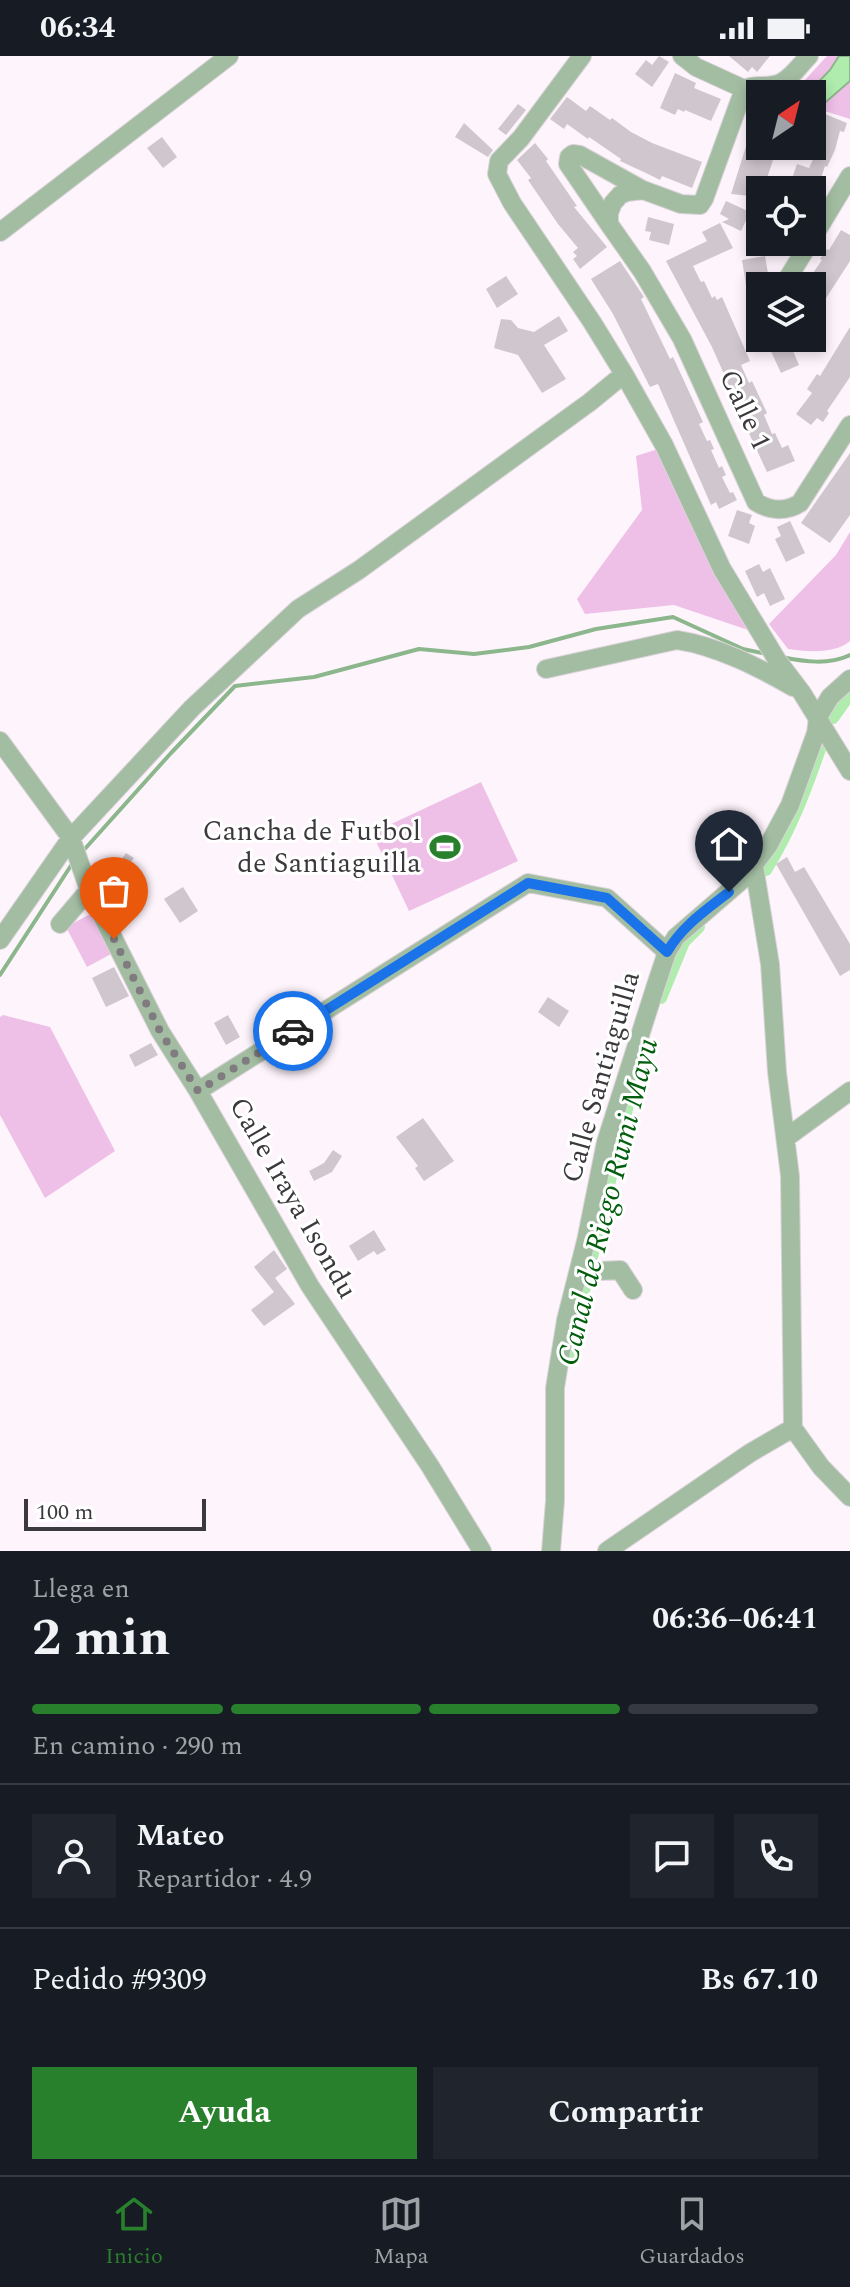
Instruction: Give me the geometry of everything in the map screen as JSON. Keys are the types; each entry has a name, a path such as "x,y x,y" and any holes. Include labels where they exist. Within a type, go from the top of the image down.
{"street":[{"path":"0,232 229,56"},
{"path":"582,56 521,138 499,161 497,174 512,203 624,374 664,445 722,569 850,771"},
{"path":"682,56 696,67 744,89 777,85 809,56"},
{"name":"Calle 1","path":"744,89 700,205 681,204 643,190 580,155 573,154 568,164 642,271 682,339 756,502 765,508 778,509 792,508 800,503 850,425"},
{"path":"826,215 850,176"},
{"path":"609,224 609,213 620,195 643,190"},
{"path":"833,204 850,214"},
{"path":"0,940 192,708 298,609 359,570 624,374"},
{"path":"546,669 677,640 697,643 754,666 802,693"},
{"name":"Calle Santiaguilla","path":"551,1551 555,1501 555,1388 566,1320 606,1142 667,952 687,926 729,892 754,866 790,805 816,733 818,717 830,697 850,679"},
{"name":"Calle Iraya Isondu","path":"0,741 75,852 89,890 160,1031 310,1286 430,1466 482,1551"},
{"path":"754,866 770,964 777,1072 790,1176 793,1428 821,1467 850,1497"},
{"path":"198,1091 528,883 607,898 667,952"},
{"path":"60,924 89,890"},
{"path":"786,1138 850,1091"},
{"path":"581,1262 600,1271 620,1270 633,1290"},
{"path":"607,1551 750,1453 793,1428"}],"shaded area":[{"path":"827,56 850,56 850,119 826,111 826,80 805,80"},
{"path":"839,56 850,56 850,81 826,102 826,80 820,80"},
{"path":"658,449 717,578 754,632 674,605 585,614 577,599 642,510 636,456"},
{"path":"850,532 850,641 829,650 788,649 769,624 836,555"},
{"name":"Cancha de Futbol de Santiaguilla","path":"481,782 518,861 409,911 372,833"},
{"path":"92,913 113,953 87,967 66,927"},
{"path":"3,1015 50,1027 115,1151 45,1198 0,1115 0,1017"}],"building":[{"path":"659,56 669,62 652,87 635,74 646,60 652,65"},
{"path":"729,56 770,56 757,72 752,67 748,72"},
{"path":"675,73 696,83 694,88 721,99 711,121 685,110 678,109 675,115 660,108"},
{"path":"567,97 586,111 590,106 652,143 702,162 692,188 662,176 660,180 620,161 589,137 567,124 564,129 550,119"},
{"path":"518,104 526,110 506,135 498,129"},
{"path":"826,114 847,123 844,132 840,131 835,150 822,176 793,176 797,164 809,168 813,160 826,160"},
{"path":"464,123 493,150 488,157 455,137"},
{"path":"162,137 177,157 163,168 147,148"},
{"path":"535,143 577,206 574,207 607,247 580,269 573,259 577,256 573,252 578,248 558,224 517,160"},
{"path":"746,146 746,160 773,160 768,176 746,176 746,196 731,194"},
{"path":"726,201 746,210 741,231 722,222 729,219 720,214"},
{"path":"648,217 674,224 669,245 649,240 651,232 645,231"},
{"path":"720,223 733,248 693,266 712,298 715,296 717,300 722,297 750,361 741,365 749,383 752,381 767,413 764,415 772,434 775,433 782,448 788,445 795,461 767,472 712,347 666,261 707,241 702,232"},
{"path":"841,230 850,235 850,261 826,298 826,272 814,272"},
{"path":"765,256 768,272 746,272 746,286 742,260"},
{"path":"620,261 644,297 641,299 670,359 673,357 703,422 699,424 707,441 710,440 719,468 722,466 726,475 722,477 737,500 719,509 716,502 711,505 658,384 650,387 613,314 591,279"},
{"path":"506,276 518,294 497,308 486,289"},
{"path":"559,316 568,331 544,345 566,379 542,393 518,355 494,348 501,319 511,320 518,328 534,332"},
{"path":"850,327 850,377 823,422 817,418 811,425 796,414 812,393 807,389 817,374 820,376"},
{"path":"771,352 794,352 799,365 781,373"},
{"path":"850,453 850,515 830,543 801,523"},
{"path":"737,510 752,515 749,523 755,526 749,544 728,536"},
{"path":"790,521 805,553 786,562 775,539 781,536 777,527"},
{"path":"759,564 763,572 770,568 785,599 770,606 764,593 757,597 745,571"},
{"path":"126,853 134,858 130,863 138,872 130,879 136,886 121,901 106,885 127,865 121,860"},
{"path":"787,857 795,872 804,867 850,944 850,970 840,976 776,864"},
{"path":"183,887 198,911 180,923 164,899"},
{"path":"114,967 129,996 106,1007 92,978"},
{"path":"548,997 569,1011 559,1027 538,1012"},
{"path":"228,1015 240,1037 226,1045 214,1023"},
{"path":"151,1043 158,1055 135,1067 129,1055"},
{"path":"423,1118 454,1161 424,1181 415,1168 418,1166 396,1137"},
{"path":"333,1150 342,1156 332,1172 314,1181 309,1171 324,1163"},
{"path":"374,1230 386,1250 377,1255 374,1251 358,1261 349,1246"},
{"path":"274,1250 287,1269 275,1278 295,1304 264,1326 251,1310 274,1292 254,1267"}],"waterway":[{"path":"83,851 235,686 314,677 419,649 474,654 529,647 596,629 673,617 743,649 766,654"},
{"path":"782,657 817,662 850,655"},
{"name":"Canal de Riego Rumi Mayu","path":"833,718 850,694"},
{"name":"Canal de Riego Rumi Mayu","path":"766,870 792,822 824,738"},
{"path":"0,975 72,864"},
{"name":"Canal de Riego Rumi Mayu","path":"661,998 684,942 699,927"},
{"name":"Canal de Riego Rumi Mayu","path":"569,1354 631,1092"}],"way so far":[{"path":"114,939 160,1031 198,1091 293,1031"}],"place":[{"name":"Cancha de Futbol de Santiaguilla","path":"445,847"}],"route":[{"path":"293,1031 528,883 607,898 667,952 687,926 729,892"}]}
